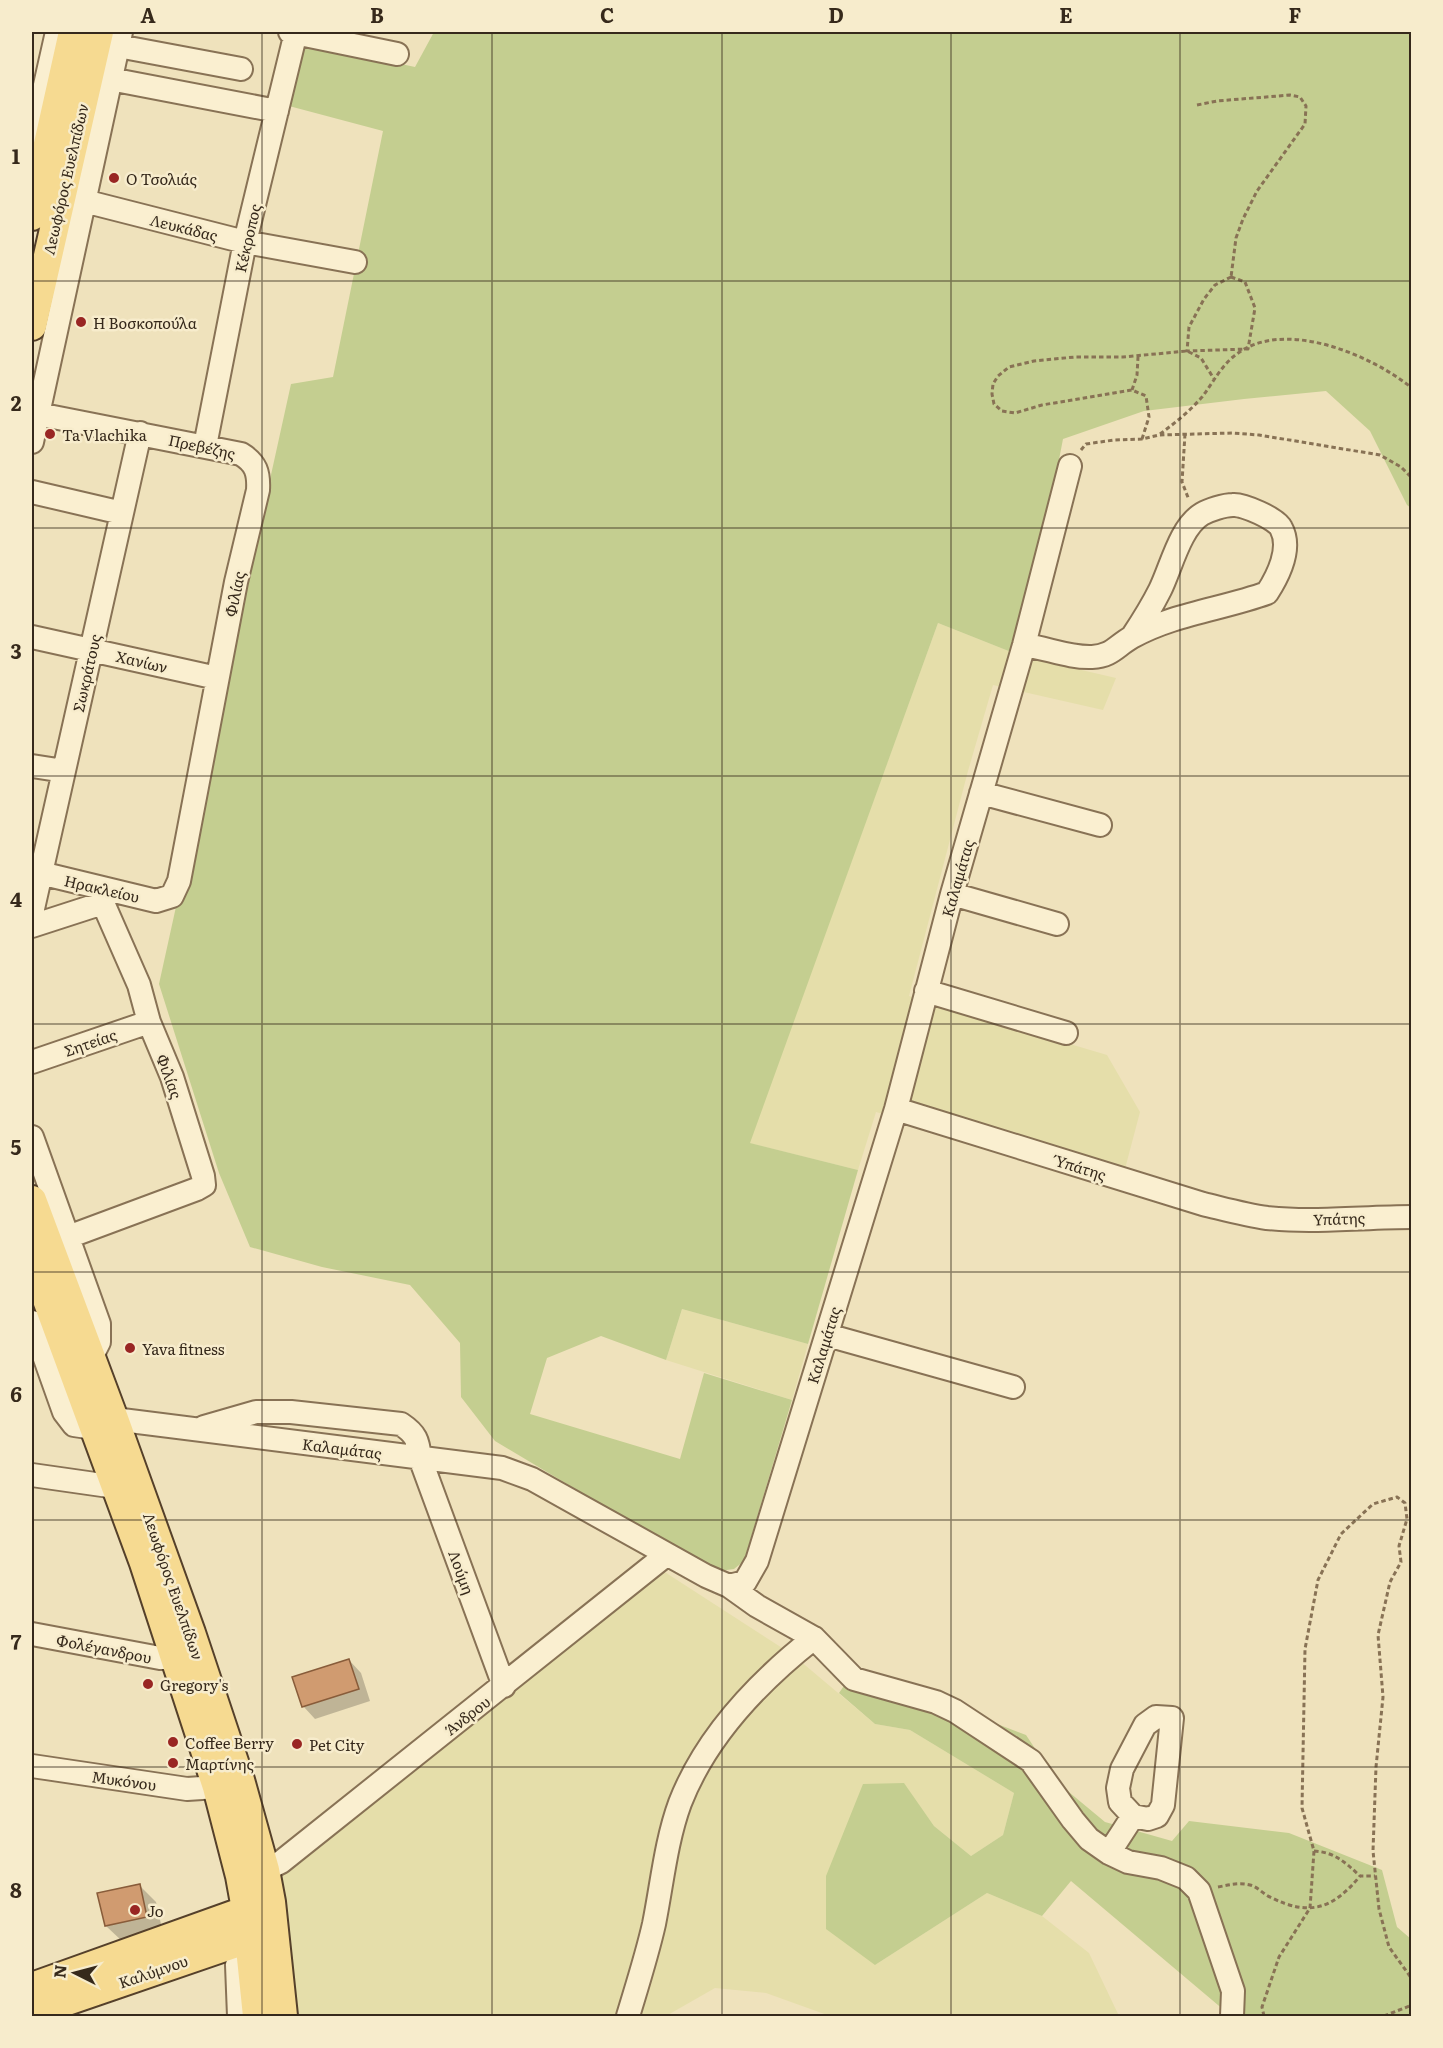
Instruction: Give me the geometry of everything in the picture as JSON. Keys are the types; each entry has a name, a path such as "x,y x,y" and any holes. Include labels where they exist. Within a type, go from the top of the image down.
{"main road":[{"name":"Λεωφόρος Ευελπίδων","path":"32,216 58,34"},
{"name":"Λεωφόρος Ευελπίδων","path":"33,321 112,36"},
{"name":"Λεωφόρος Ευελπίδων","path":"32,1200 91,1358 116,1487 144,1563 218,1787 240,1876 259,1906"},
{"name":"Λεωφόρος Ευελπίδων","path":"32,1259 104,1424 199,1655 240,1780 265,1870 259,1906 262,1934 283,2016"},
{"name":"Καλύμνου","path":"32,1987 259,1906"},
{"name":"Λεωφόρος Ευελπίδων","path":"258,2016 262,1934"},
{"name":"Καλύμνου","path":"32,2013 262,1934"}],"street":[{"path":"294,32 397,54"},
{"name":"Κέκροπος","path":"205,446 245,242 294,32"},
{"path":"32,143 36,102 58,34"},
{"path":"32,442 110,79 112,36 241,69"},
{"path":"110,79 277,111"},
{"name":"Λευκάδας","path":"84,201 245,242 355,262"},
{"path":"33,321 65,287"},
{"name":"Πρεβέζης","path":"38,414 241,454 251,460 256,468"},
{"name":"Σωκράτους","path":"32,913 36,872 63,771 140,433"},
{"name":"Καλαμάτας","path":"32,1322 64,1412 74,1425 104,1424 196,1430 518,1472 666,1555 729,1586 745,1582 757,1562 896,1109 952,894 1024,645 1070,466"},
{"name":"Φιλίας","path":"172,896 179,880 236,582 258,490 259,479 256,468"},
{"path":"32,492 122,513"},
{"path":"1024,645 1091,657 1109,655 1132,637 1183,618 1267,593 1277,578 1283,558 1284,540 1281,527 1274,521 1234,504 1202,514 1188,526 1161,589 1132,637"},
{"name":"Χανίων","path":"32,637 217,678"},
{"path":"32,766 63,771"},
{"path":"981,793 1100,825"},
{"name":"Ηρακλείου","path":"36,872 103,895 156,901 172,896"},
{"path":"952,894 1057,924"},
{"path":"32,926 103,895"},
{"name":"Φιλίας","path":"68,1237 204,1185 172,1077 149,1022 139,986 103,895"},
{"path":"926,991 1066,1033"},
{"name":"Σητείας","path":"32,1062 149,1022"},
{"name":"Ύπάτης","path":"896,1109 1203,1204 1267,1218"},
{"path":"32,1137 99,1324 99,1342 91,1358"},
{"name":"Υπάτης","path":"1267,1218 1412,1217"},
{"path":"827,1335 1013,1387"},
{"name":"Λούμη","path":"196,1430 256,1412 291,1412 401,1424 412,1431 418,1439 420,1458 504,1686"},
{"path":"32,1475 116,1487"},
{"name":"Άνδρου","path":"265,1870 281,1862 666,1555"},
{"path":"729,1586 757,1606 814,1638 854,1679 936,1702 955,1711 1031,1761 1089,1839 1109,1853 1128,1862 1161,1868 1186,1878 1199,1891 1233,1991 1232,2016"},
{"name":"Φολέγανδρου","path":"32,1634 160,1658 176,1658"},
{"path":"628,2016 653,1927 672,1832 680,1804 699,1763 721,1729 760,1687 814,1638"},
{"name":"Μυκόνου","path":"32,1766 187,1789 218,1787"},
{"path":"1109,1853 1133,1816"},
{"path":"239,2016 237,1965 262,1934"}],"path":[{"path":"1197,105 1290,94 1300,97 1306,106 1305,124 1257,191 1243,219 1236,238 1231,277"},
{"path":"1187,351 1189,327 1204,298 1215,285 1231,277 1245,282 1255,308 1248,348"},
{"path":"1159,435 1181,418 1202,397 1234,356 1261,341 1299,340 1330,345 1354,353 1392,372 1412,388"},
{"path":"1142,439 1149,417 1146,396 1132,390 1042,405 1016,414 1002,411 994,404 993,384 998,376 1009,367 1034,361 1248,348"},
{"path":"1187,351 1200,358 1214,379"},
{"path":"1132,390 1137,375 1138,356"},
{"path":"1185,434 1182,482 1195,520"},
{"path":"1070,466 1086,444 1142,439 1159,435 1259,435 1380,455 1401,467 1412,478"},
{"path":"1264,2016 1262,2007 1279,1957 1310,1908 1314,1851 1302,1808 1305,1649 1318,1580 1341,1534 1373,1504 1397,1497 1405,1503 1407,1519 1399,1546 1401,1562 1390,1582 1378,1635 1383,1697 1376,1767 1373,1851 1378,1909 1389,1947 1412,1979"},
{"path":"1314,1851 1325,1851 1342,1859 1360,1876 1375,1876"},
{"path":"1199,1891 1237,1883 1252,1885 1269,1896 1292,1906 1310,1908 1333,1902 1346,1893 1360,1876"},
{"path":"1384,2016 1412,2005"}],"shaded area":[{"path":"938,623 1021,656 1116,678 1103,710 993,685 909,996 1107,1055 1140,1112 1121,1184 876,1112 858,1170 749,1143"},
{"path":"682,1309 808,1344 792,1400 666,1360"},
{"path":"660,1569 793,1655 875,1724 910,1730 1014,1793 1003,1835 971,1856 934,1826 904,1784 875,1965 987,1893 1042,1916 1089,1953 1119,2016 830,2016 766,1993 715,1988 666,2016 299,2016 282,1876"}],"green space":[{"path":"434,32 1411,32 1411,508 1407,505 1370,431 1326,391 1144,411 1063,439 1021,656 938,623 750,1143 858,1170 808,1344 682,1309 666,1360 601,1336 547,1358 530,1414 680,1459 704,1373 792,1400 744,1561 734,1569 719,1571 681,1552 495,1441 461,1397 460,1343 410,1285 322,1267 250,1247 219,1173 159,984 291,384 333,377 383,131 289,106 304,43 415,67"},
{"path":"878,1678 1026,1735 1058,1783 1105,1822 1172,1841 1189,1821 1289,1833 1382,1870 1397,1927 1411,1939 1411,2016 1231,2016 1071,1881 1042,1916 987,1893 875,1965 826,1929 826,1876 863,1784 904,1783 934,1826 971,1856 1003,1835 1014,1793 910,1730 875,1724 839,1693 848,1680"}],"building":[{"path":"349,1659 359,1689 302,1707 292,1677"},
{"path":"140,1884 147,1917 105,1926 97,1893"}],"place":[{"name":"Ο Τσολιάς","path":"114,178"},
{"name":"Η Βοσκοπούλα","path":"81,322"},
{"name":"Ta Vlachika","path":"50,434"},
{"name":"Yava fitness","path":"130,1348"},
{"name":"Gregory's","path":"148,1684"},
{"name":"Coffee Berry","path":"173,1742"},
{"name":"Pet City","path":"297,1744"},
{"name":"Μαρτίνης","path":"173,1763"},
{"name":"Jo","path":"135,1910"}]}
